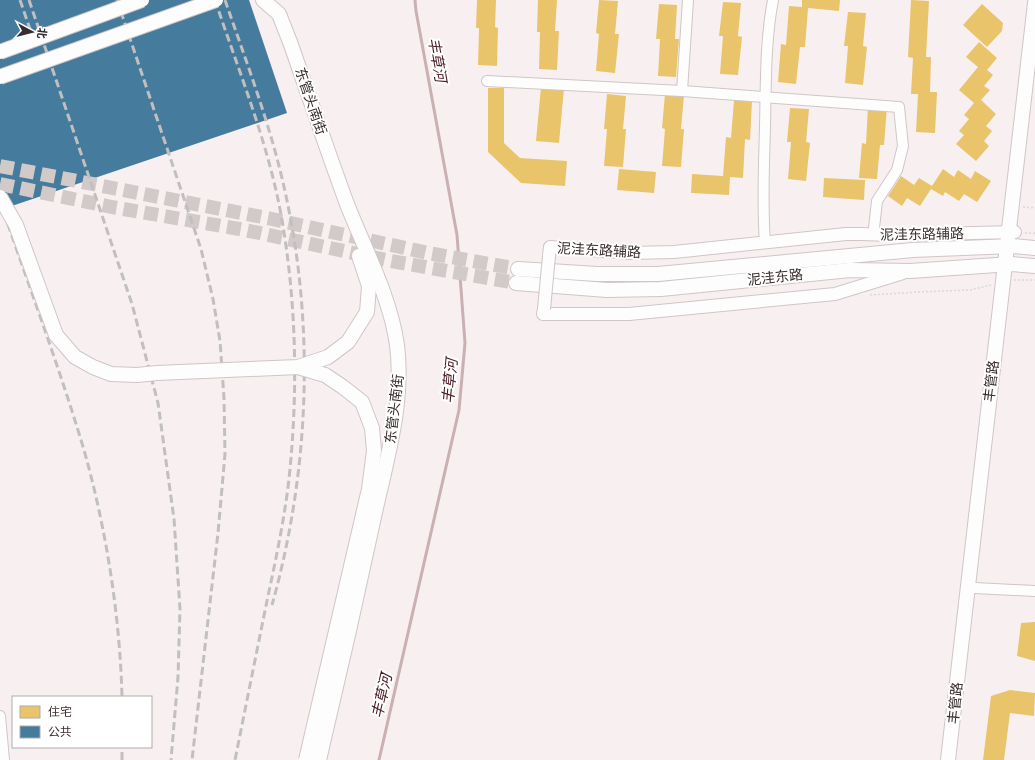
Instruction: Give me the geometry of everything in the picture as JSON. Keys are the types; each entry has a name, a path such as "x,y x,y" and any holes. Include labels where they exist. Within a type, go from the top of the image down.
{"main road":[{"path":"0,52 142,0"},
{"path":"0,77 216,0"},
{"path":"263,0 279,14 290,42"},
{"name":"东管头南街","path":"277,0 290,42 348,205 377,278 390,316 397,344 399,366 399,388 396,416 319,760"},
{"name":"丰管路","path":"948,760 1011,239 1035,2"},
{"name":"丰管路","path":"1011,239 1018,207 1035,59"},
{"path":"0,197 16,225 56,334 75,357 93,368 111,374 137,375 298,367 328,357 348,342 367,312 369,286 357,250 348,205"},
{"name":"泥洼东路","path":"1035,248 1011,239 913,250 658,274 517,276 607,290 661,289 850,270 910,271 1008,265 1035,266"},
{"name":"丰管路","path":"956,760 1008,265"},
{"name":"东管头南街","path":"298,367 325,375 343,386 362,402 372,428 374,451 369,489 306,760"}],"street":[{"path":"682,91 688,0"},
{"path":"765,243 763,218 766,97 769,22 773,0"},
{"path":"1029,0 1035,2"},
{"path":"487,81 682,91 899,107 903,146 897,170 877,201 874,228"},
{"name":"泥洼东路辅路","path":"910,271 835,294 629,314 544,314 550,247 630,253 674,252 861,234 1011,239"},
{"path":"975,588 1035,591"},
{"path":"0,716 4,760"}],"path":[{"path":"1018,207 1035,208"}],"building: 住宅":[{"path":"477,0 496,0 495,27 498,28 497,66 478,65 479,28 476,28"},
{"path":"538,0 557,0 555,31 559,31 557,70 539,69 540,32 537,32"},
{"path":"599,0 618,1 615,34 619,34 615,73 596,71 599,34 596,33"},
{"path":"802,0 840,0 839,11 808,8 805,47 800,47 796,84 778,82 781,44 786,45 789,6 802,7"},
{"path":"911,0 929,1 926,57 931,57 930,92 937,92 935,133 916,132 918,94 911,94 913,58 908,57"},
{"path":"723,2 741,3 738,36 742,37 738,75 720,74 723,36 719,36"},
{"path":"659,4 677,5 675,39 679,39 676,77 658,76 660,39 656,39"},
{"path":"982,4 1003,23 1002,31 987,47 963,25"},
{"path":"848,12 866,13 863,46 867,47 863,85 845,83 848,46 844,46"},
{"path":"979,42 997,58 987,70 993,75 984,86 990,90 981,100 996,114 986,126 992,131 984,141 989,146 976,161 956,144 964,135 959,131 969,119 964,115 974,103 959,90 978,67 966,57"},
{"path":"541,87 564,88 559,143 536,141"},
{"path":"488,88 504,88 504,143 520,158 567,161 565,186 521,183 488,152"},
{"path":"607,94 626,96 623,129 626,129 623,167 604,166 607,129 604,129"},
{"path":"665,94 684,95 681,129 684,129 681,167 662,166 665,129 662,128"},
{"path":"734,100 752,101 750,140 745,139 743,178 730,177 729,195 691,193 692,174 723,176 726,137 731,138"},
{"path":"868,106 887,107 884,145 880,145 877,179 859,178 862,143 866,144"},
{"path":"790,108 809,109 806,142 810,143 806,181 788,179 791,142 787,142"},
{"path":"619,169 656,172 654,193 617,190"},
{"path":"943,169 954,177 958,170 971,179 975,171 991,181 977,202 964,194 959,201 945,192 943,196 931,189 920,206 907,198 902,206 888,196 901,176 914,185 919,178 932,186"},
{"path":"824,178 865,180 864,200 823,197"},
{"path":"1035,622 1035,661 1017,656 1021,623"},
{"path":"1010,690 1035,693 1034,716 1010,713 1004,760 983,760 991,696"}],"building: 公共":[{"path":"0,0 249,0 287,113 0,210"}],"waterway":[{"name":"丰草河","path":"379,760 459,410 465,343 457,235 415,0"}],"tunnel":[{"path":"0,166 272,219 428,253 518,269"},
{"path":"0,184 112,207 245,230 391,261 516,283"}],"railway":[{"path":"20,0 31,32"},
{"path":"29,0 132,304 158,403 174,519 180,609 178,677 171,760"},
{"path":"117,0 201,249 213,299 220,341 224,398 225,454 218,533 192,760"},
{"path":"215,0 253,109 269,164 282,220 287,251 293,313 295,375 293,438 286,501 278,548 235,760"},
{"path":"225,0 274,146 286,196 295,247 301,298 304,349 304,401 300,453 294,504 272,605"},
{"path":"0,201 64,387 92,480 105,541 115,604 121,666 122,696"},
{"path":"122,748 122,760"}]}
